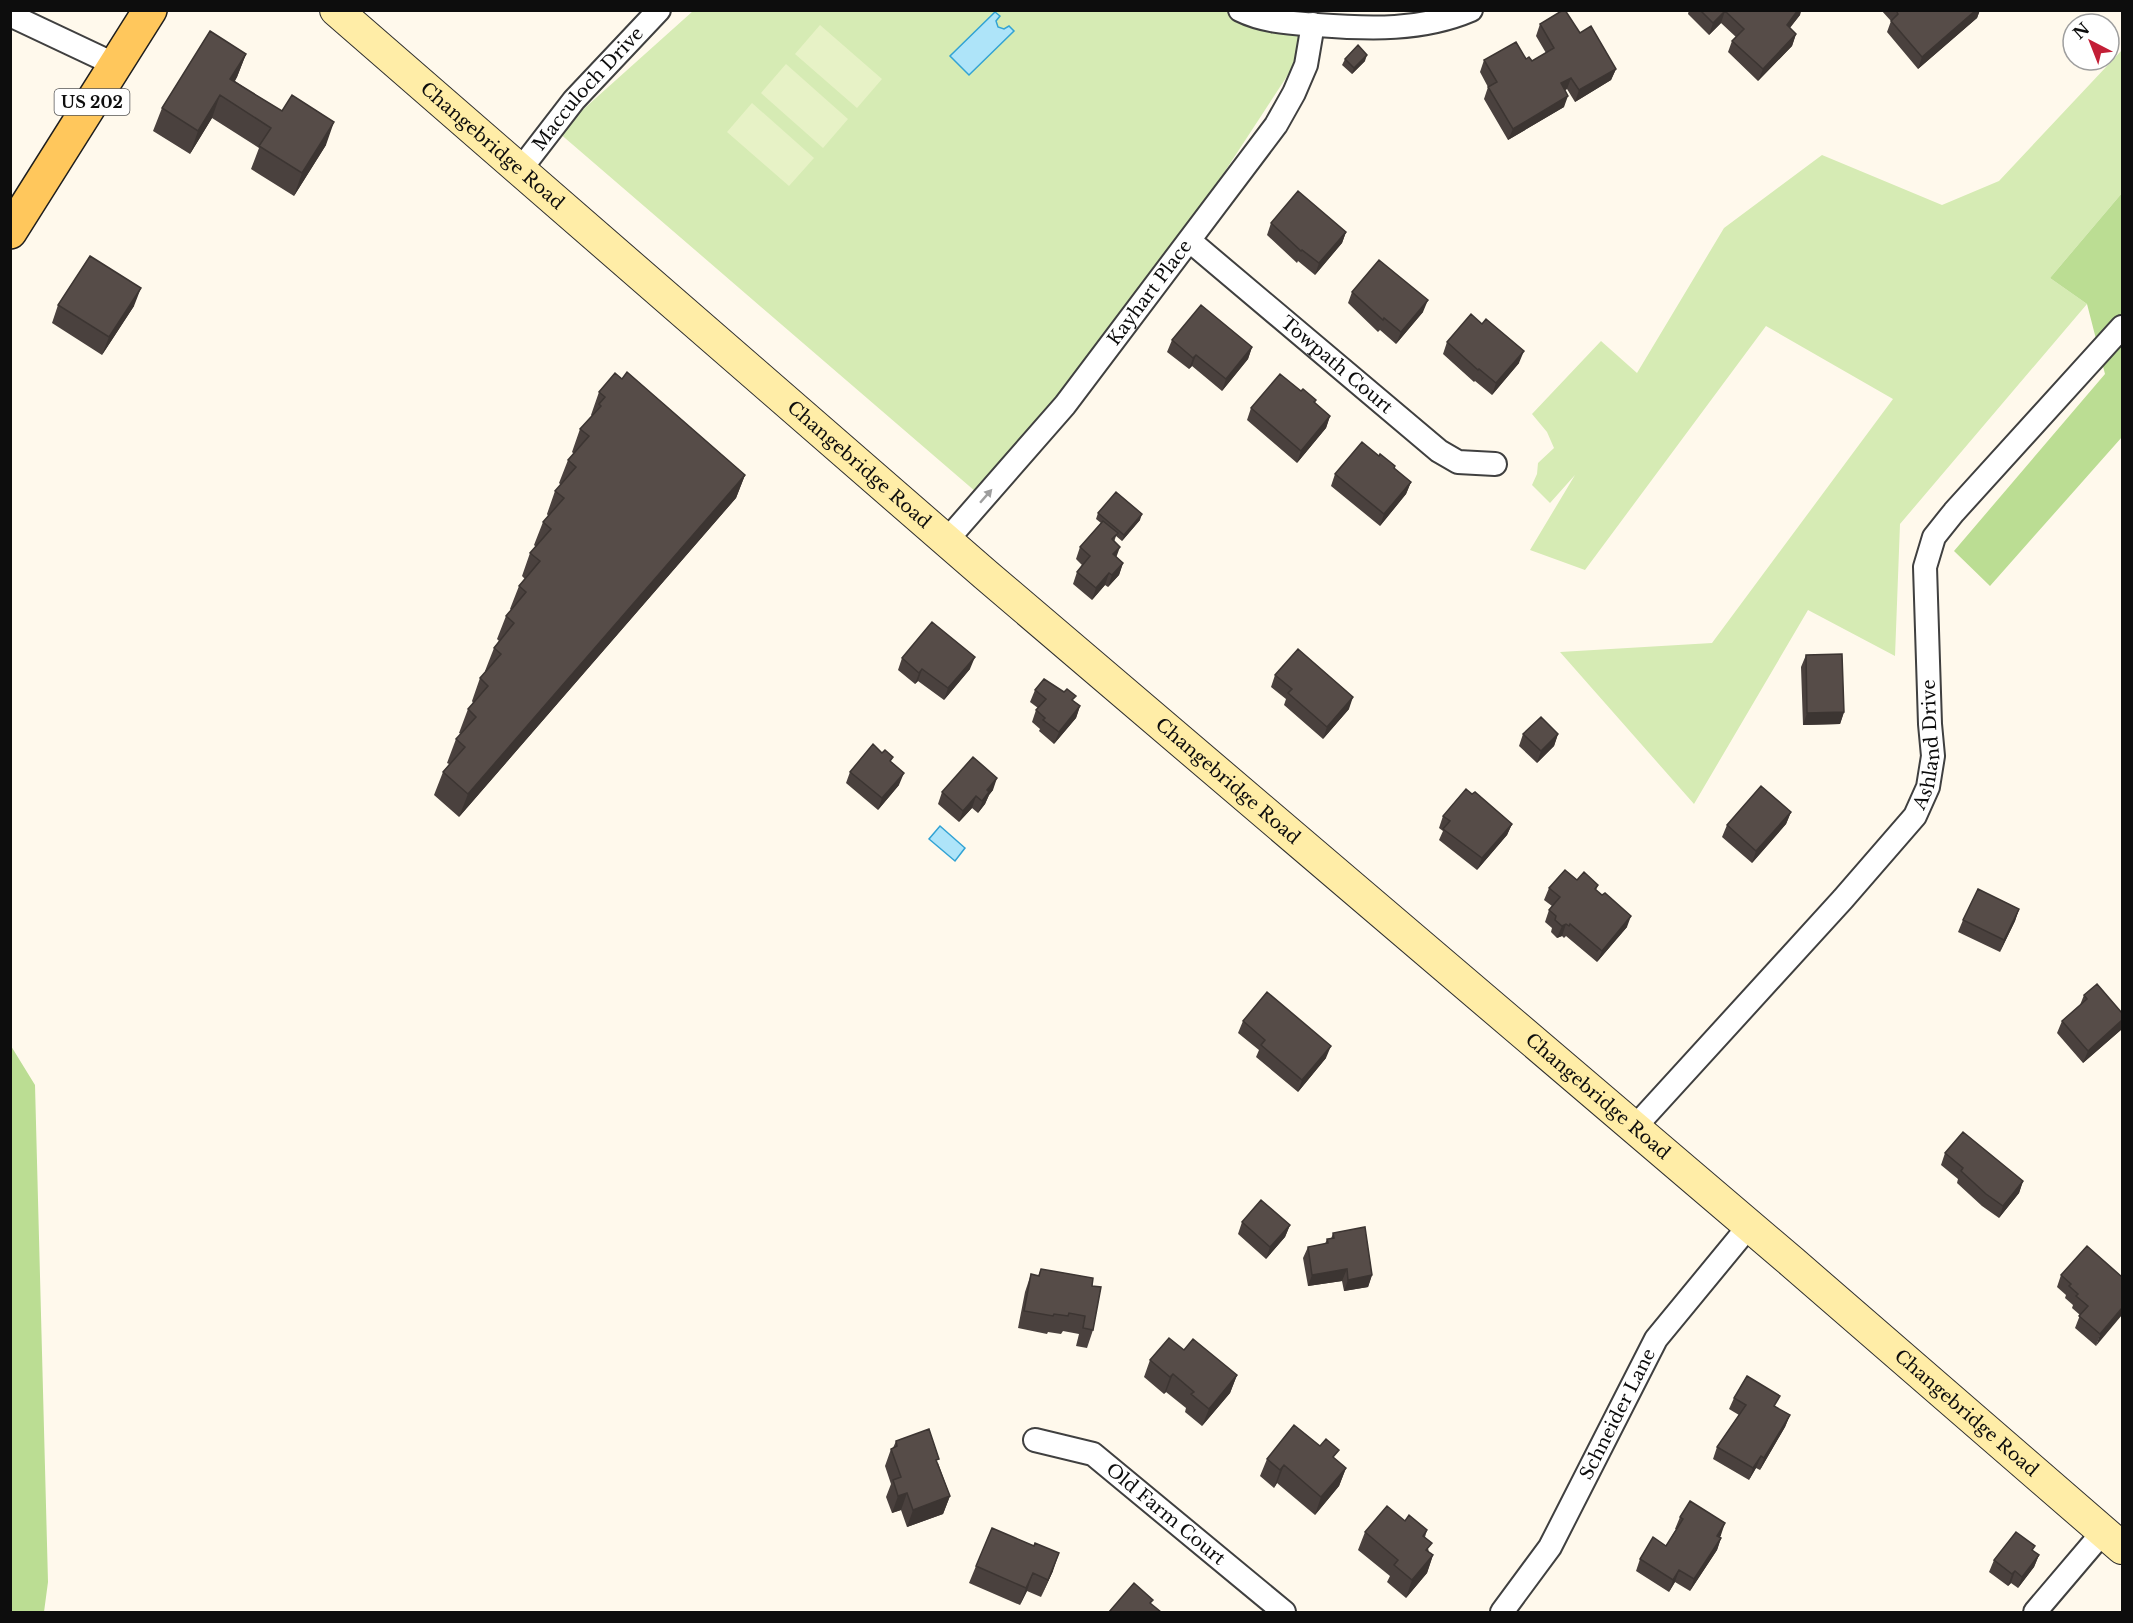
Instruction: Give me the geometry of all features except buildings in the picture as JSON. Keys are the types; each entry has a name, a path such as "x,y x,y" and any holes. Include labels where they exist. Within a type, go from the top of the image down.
{"main road":[{"name":"US 202","path":"10,232 150,10"},
{"name":"Changebridge Road","path":"336,10 947,540 2113,1540"}],"street":[{"name":"Macculoch Drive","path":"520,170 574,100 659,10"},
{"path":"1240,10 1275,21 1386,28 1433,22 1471,10"},
{"path":"10,15 116,65"},
{"name":"Kayhart Place","path":"947,540 1065,405 1276,125 1306,65 1313,24"},
{"name":"Towpath Court","path":"1190,241 1439,451 1458,462 1495,464"},
{"name":"Ashland Drive","path":"1634,1128 1915,816 1926,794 1932,772 1925,567 1934,537 2122,327"},
{"name":"Schneider Lane","path":"1502,1612 1550,1547 1656,1339 1749,1226"},
{"name":"Old Farm Court","path":"1035,1440 1093,1454 1284,1612"},
{"path":"2035,1612 2113,1540"}],"green space":[{"path":"1260,10 1314,35 1084,387 990,504 558,132 693,11"},
{"path":"820,25 882,79 857,108 795,54"},
{"path":"2121,51 2122,193 2050,278 2087,304 1900,524 1895,656 1808,610 1694,804 1560,652 1712,643 1893,399 1766,326 1585,570 1530,550 1575,475 1550,503 1532,485 1537,474 1538,463 1554,448 1547,432 1532,414 1601,341 1637,373 1724,228 1822,155 1942,205 1999,181 2101,72 2121,72"},
{"path":"786,64 848,119 823,148 761,93"},
{"path":"752,103 814,158 789,186 727,132"},
{"path":"2122,193 2122,437 1990,586 1954,551 2105,374 2087,304 2050,278"},
{"path":"11,1046 35,1085 48,1582 44,1612 11,1612"}],"water":[{"path":"995,12 1000,16 996,21 998,27 1004,29 1009,26 1014,31 969,75 950,56"},
{"path":"940,826 965,848 955,861 929,839"}]}
